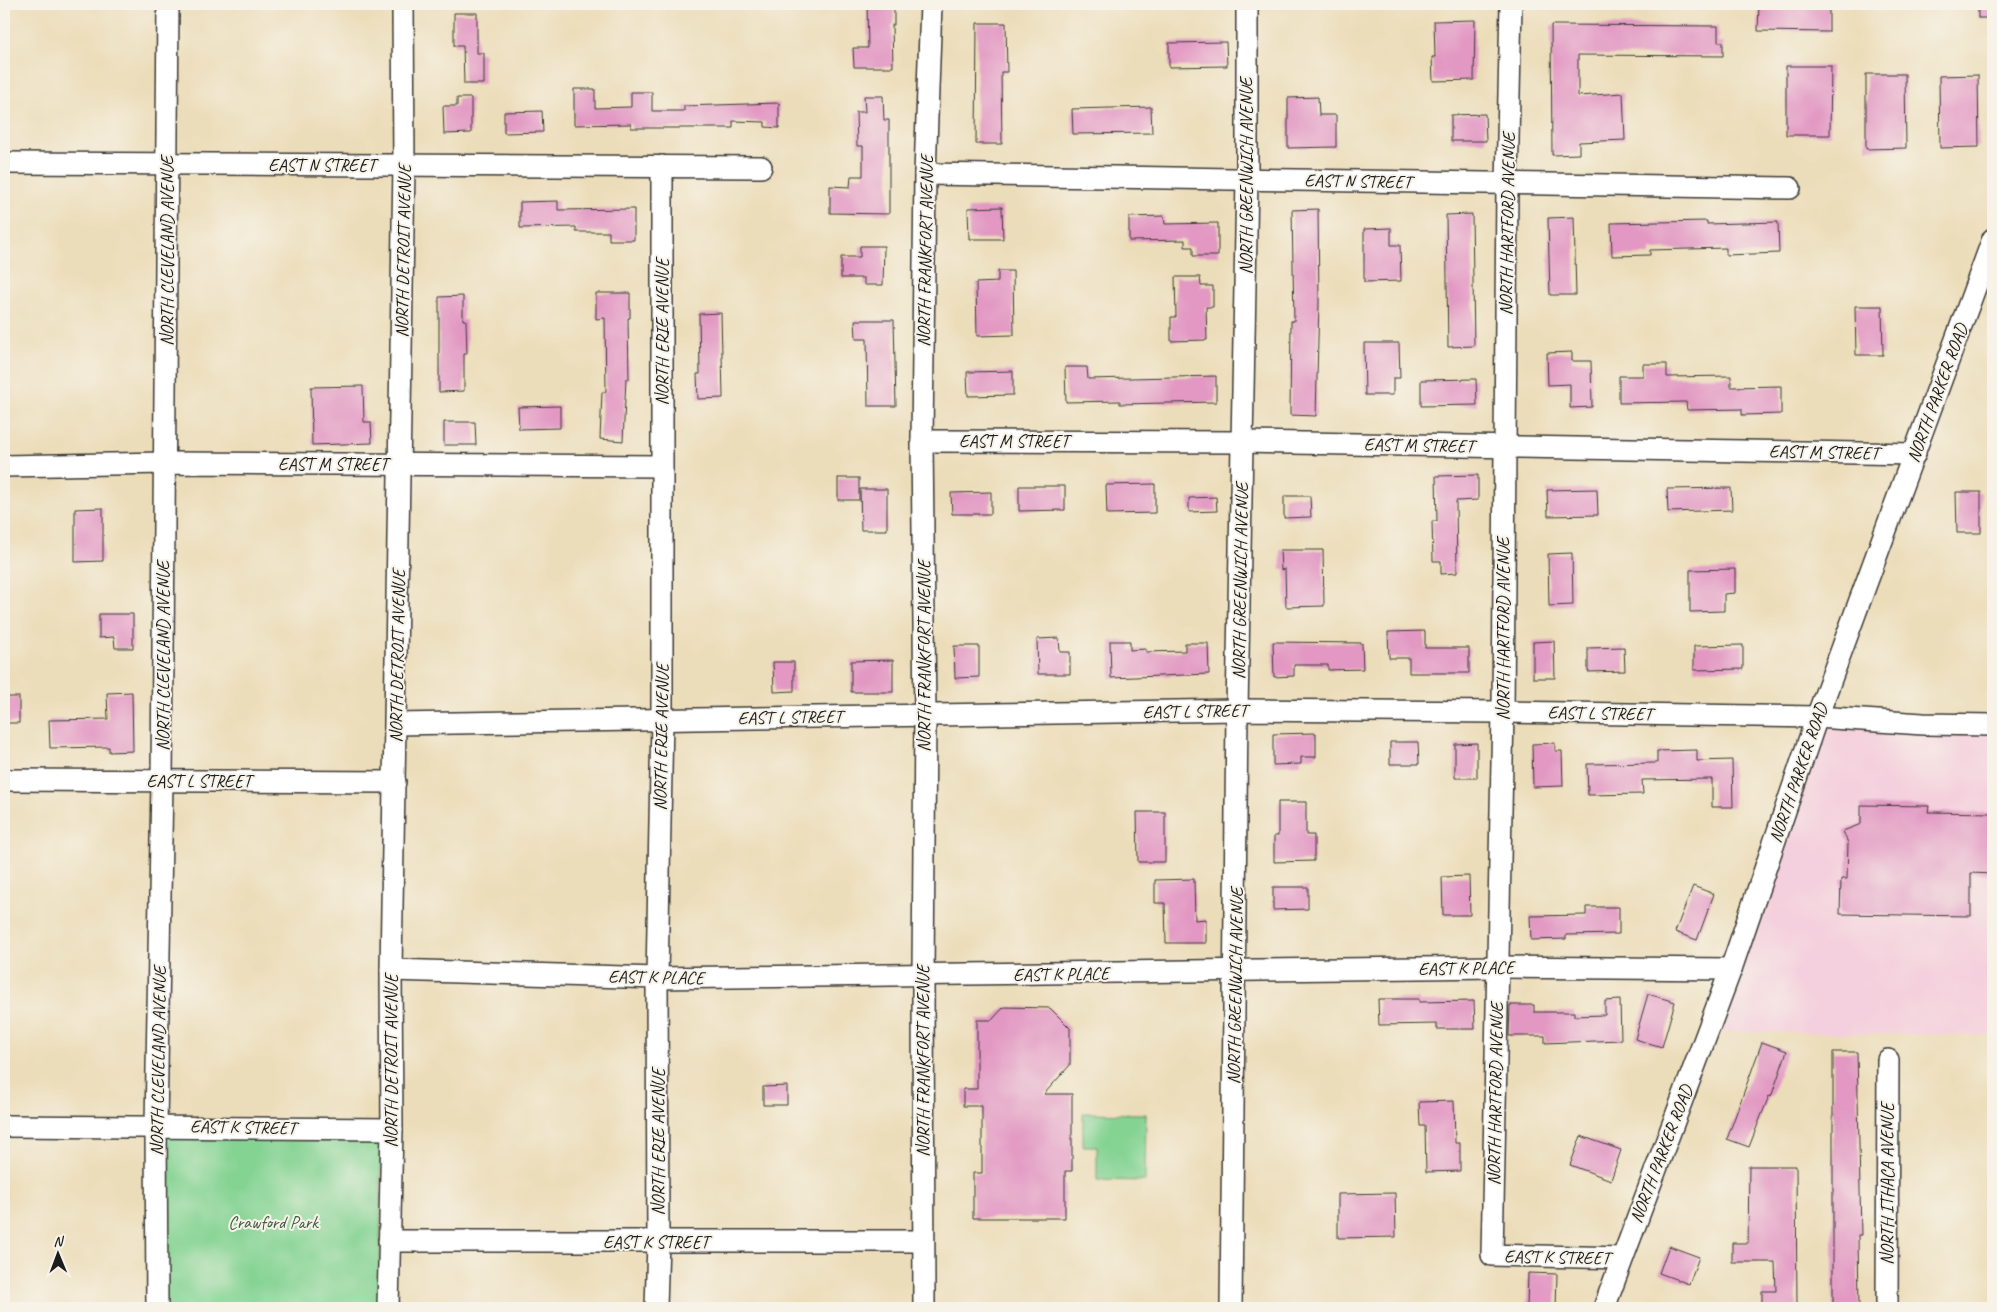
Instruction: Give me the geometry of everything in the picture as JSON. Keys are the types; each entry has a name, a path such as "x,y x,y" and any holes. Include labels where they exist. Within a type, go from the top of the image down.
{"street":[{"name":"NORTH CLEVELAND AVENUE","path":"157,1308 156,1126 162,781 168,4"},
{"name":"NORTH DETROIT AVENUE","path":"388,1308 392,1129 391,970 404,165 404,4"},
{"name":"NORTH FRANKFORT AVENUE","path":"924,1308 922,1241 926,716 922,440 925,174 931,4"},
{"name":"NORTH GREENWICH AVENUE","path":"1231,1308 1237,710 1247,179 1247,4"},
{"name":"NORTH HARTFORD AVENUE","path":"1492,1255 1503,712 1506,184 1511,4"},
{"name":"EAST N STREET","path":"4,163 761,167"},
{"name":"NORTH ERIE AVENUE","path":"656,1308 658,1242 657,978 662,719 662,166"},
{"name":"EAST N STREET","path":"925,174 1790,188"},
{"name":"NORTH PARKER ROAD","path":"1604,1308 1730,969 1816,717 1915,454 1993,239"},
{"name":"EAST M STREET","path":"922,440 1243,442 1915,454"},
{"name":"EAST M STREET","path":"4,466 165,463 662,466"},
{"name":"EAST L STREET","path":"396,724 1237,710 1816,717 1923,724 1993,725"},
{"name":"EAST L STREET","path":"4,780 395,782"},
{"name":"EAST K PLACE","path":"391,970 657,978 1235,972 1497,967 1730,969"},
{"name":"NORTH ITHACA AVENUE","path":"1887,1308 1888,1060"},
{"name":"EAST K STREET","path":"4,1126 392,1129"},
{"name":"EAST K STREET","path":"389,1241 922,1241"},
{"name":"EAST K STREET","path":"1492,1255 1622,1258"}],"shaded area":[{"path":"1820,725 1993,728 1993,1036 1712,1031"}],"green space":[{"path":"1083,1113 1146,1114 1145,1181 1097,1180 1097,1146 1083,1146"},
{"name":"Crawford Park","path":"166,1136 381,1137 380,1308 165,1308"}],"building":[{"path":"867,4 894,4 894,25 892,25 893,67 854,67 853,48 868,48"},
{"path":"1759,4 1829,4 1829,32 1758,31"},
{"path":"1978,4 1993,4 1993,18 1978,18"},
{"path":"454,13 477,13 477,53 484,53 484,84 464,84 463,46 454,46"},
{"path":"1475,20 1474,80 1433,81 1432,57 1435,57 1434,21"},
{"path":"977,23 1006,23 1007,72 1001,72 1002,144 976,144"},
{"path":"1551,25 1718,26 1718,42 1723,42 1723,56 1578,55 1578,96 1623,93 1625,140 1579,142 1579,154 1552,155"},
{"path":"1226,42 1227,66 1169,67 1169,43"},
{"path":"1786,66 1831,66 1830,135 1786,135"},
{"path":"1866,74 1905,74 1906,148 1866,149"},
{"path":"1978,75 1979,147 1940,148 1939,76"},
{"path":"574,89 595,89 595,108 631,107 631,92 652,92 652,111 684,111 684,106 779,103 779,128 765,127 765,122 733,121 733,128 631,128 631,124 574,125"},
{"path":"864,96 883,96 884,120 889,120 889,214 830,213 830,186 850,187 851,176 863,176 863,146 857,146 856,112 865,112"},
{"path":"1318,97 1319,115 1336,115 1336,147 1288,148 1288,98"},
{"path":"457,98 471,98 471,133 444,134 443,106 457,106"},
{"path":"1151,107 1152,133 1073,134 1072,109"},
{"path":"542,111 543,132 504,133 504,112"},
{"path":"1485,114 1486,141 1451,141 1451,115"},
{"path":"558,201 558,210 634,209 634,240 609,240 609,232 576,232 576,227 520,228 520,202"},
{"path":"1002,207 1003,239 969,239 968,208"},
{"path":"1318,209 1319,302 1316,416 1290,415 1291,321 1294,321 1292,210"},
{"path":"1472,214 1474,346 1448,347 1446,215"},
{"path":"1164,216 1165,224 1218,223 1218,256 1193,256 1193,247 1185,247 1185,240 1129,241 1129,217"},
{"path":"1574,217 1576,295 1550,295 1548,218"},
{"path":"1707,221 1707,224 1778,222 1779,253 1726,255 1726,248 1650,250 1650,255 1612,256 1611,223"},
{"path":"1391,228 1391,245 1400,245 1401,281 1364,282 1364,229"},
{"path":"860,246 884,246 883,285 864,285 864,278 841,278 841,257 860,257"},
{"path":"998,271 1013,271 1014,335 977,336 976,283 998,282"},
{"path":"1175,277 1200,277 1201,286 1213,286 1213,307 1206,307 1207,340 1171,341 1171,317 1176,317"},
{"path":"596,293 630,293 630,318 628,318 629,379 626,379 623,441 600,439 602,392 606,392 605,318 596,319"},
{"path":"463,296 463,320 466,320 467,354 464,354 464,391 439,392 439,297"},
{"path":"1855,306 1882,306 1883,355 1856,355"},
{"path":"721,313 723,398 698,399 697,374 700,374 699,314"},
{"path":"855,320 894,320 896,406 868,406 867,339 856,339"},
{"path":"1364,343 1399,343 1400,378 1393,378 1393,395 1365,395"},
{"path":"1572,352 1572,361 1591,361 1592,407 1570,408 1570,384 1548,385 1547,353"},
{"path":"1643,364 1667,364 1667,377 1731,376 1731,387 1781,386 1781,414 1742,415 1742,409 1687,410 1686,402 1619,403 1619,376 1643,376"},
{"path":"1065,367 1087,367 1088,379 1216,376 1216,402 1120,404 1120,401 1066,402"},
{"path":"1013,371 1013,395 968,396 967,372"},
{"path":"1476,379 1477,405 1421,406 1421,380"},
{"path":"363,386 364,422 371,422 372,443 312,445 311,387"},
{"path":"560,406 560,428 519,429 518,407"},
{"path":"444,422 475,422 476,445 444,445"},
{"path":"1478,475 1478,500 1456,501 1457,573 1441,574 1441,561 1433,561 1432,521 1437,521 1436,476"},
{"path":"838,478 859,478 859,500 838,500"},
{"path":"1155,484 1155,513 1107,514 1106,485"},
{"path":"1019,486 1065,486 1065,510 1019,511"},
{"path":"1731,488 1732,510 1668,512 1667,489"},
{"path":"860,489 887,489 887,530 861,530"},
{"path":"1597,489 1598,515 1548,516 1547,490"},
{"path":"991,492 991,514 952,514 951,493"},
{"path":"1956,492 1981,492 1981,533 1957,533"},
{"path":"1284,496 1310,496 1311,517 1284,518"},
{"path":"1216,497 1217,511 1189,512 1189,498"},
{"path":"103,508 103,561 75,562 75,509"},
{"path":"1280,550 1323,550 1324,606 1286,607 1285,569 1281,570"},
{"path":"1572,553 1573,605 1549,606 1548,554"},
{"path":"1735,569 1735,593 1724,594 1724,611 1690,612 1690,570"},
{"path":"99,614 133,614 133,648 115,648 114,637 99,638"},
{"path":"1425,631 1425,648 1469,648 1469,673 1409,673 1409,658 1389,658 1388,632"},
{"path":"1059,638 1060,652 1070,652 1070,674 1038,674 1037,639"},
{"path":"1110,641 1130,641 1130,650 1146,649 1146,652 1185,651 1185,643 1208,643 1209,674 1111,678"},
{"path":"1554,641 1555,678 1533,678 1533,642"},
{"path":"1273,642 1362,643 1363,669 1328,670 1328,665 1294,665 1294,676 1274,677"},
{"path":"1743,645 1743,669 1694,670 1694,646"},
{"path":"954,646 979,646 979,677 955,678"},
{"path":"1624,647 1625,671 1588,672 1588,648"},
{"path":"893,660 893,692 851,692 851,661"},
{"path":"773,662 794,662 794,691 774,692"},
{"path":"132,692 133,751 109,752 109,747 50,748 49,720 108,719 107,693"},
{"path":"4,697 19,697 19,723 4,723"},
{"path":"1316,733 1316,757 1301,757 1301,764 1273,765 1273,734"},
{"path":"1390,742 1418,742 1419,764 1390,764"},
{"path":"1477,743 1477,778 1455,778 1455,744"},
{"path":"1555,743 1555,751 1562,751 1563,786 1533,787 1532,744"},
{"path":"1697,750 1697,761 1732,760 1733,807 1712,807 1712,779 1642,780 1643,794 1588,795 1587,764 1657,763 1657,751"},
{"path":"1278,802 1306,802 1306,835 1314,835 1314,861 1274,862 1274,836 1278,836"},
{"path":"1861,805 1929,806 1928,812 1993,813 1993,874 1971,873 1971,916 1840,914 1841,879 1847,879 1848,843 1843,831 1861,824"},
{"path":"1137,812 1165,812 1165,862 1138,862"},
{"path":"1469,876 1470,915 1443,915 1442,877"},
{"path":"1194,879 1195,920 1206,919 1206,943 1166,943 1165,903 1155,903 1155,880"},
{"path":"1693,886 1714,894 1697,940 1675,932"},
{"path":"1273,887 1308,887 1308,909 1273,910"},
{"path":"1586,907 1619,907 1619,934 1566,935 1566,939 1531,940 1530,916 1586,915"},
{"path":"1648,994 1675,1002 1662,1047 1635,1039"},
{"path":"1378,999 1419,999 1419,1002 1474,1001 1475,1029 1437,1029 1437,1024 1379,1025"},
{"path":"1620,1000 1621,1040 1545,1043 1545,1036 1509,1036 1510,1005 1534,1005 1534,1012 1574,1012 1574,1016 1605,1015 1605,1001"},
{"path":"1004,1007 1050,1008 1070,1028 1070,1065 1044,1094 1072,1094 1072,1171 1065,1171 1065,1218 973,1218 973,1173 982,1173 982,1106 963,1106 963,1089 977,1089 977,1020 992,1020"},
{"path":"1762,1042 1787,1051 1771,1097 1769,1096 1749,1147 1727,1139"},
{"path":"1833,1052 1857,1052 1861,1235 1858,1235 1859,1308 1833,1308"},
{"path":"787,1086 787,1105 763,1105 763,1087"},
{"path":"1454,1101 1455,1143 1460,1143 1460,1171 1426,1172 1425,1126 1420,1126 1419,1102"},
{"path":"1581,1136 1621,1150 1611,1180 1570,1165"},
{"path":"1749,1166 1796,1166 1797,1308 1762,1308 1762,1291 1776,1291 1775,1262 1732,1262 1732,1243 1748,1243"},
{"path":"1395,1193 1396,1237 1338,1238 1338,1194"},
{"path":"1669,1246 1699,1257 1689,1284 1659,1273"},
{"path":"1528,1273 1557,1274 1556,1308 1527,1308"}]}
